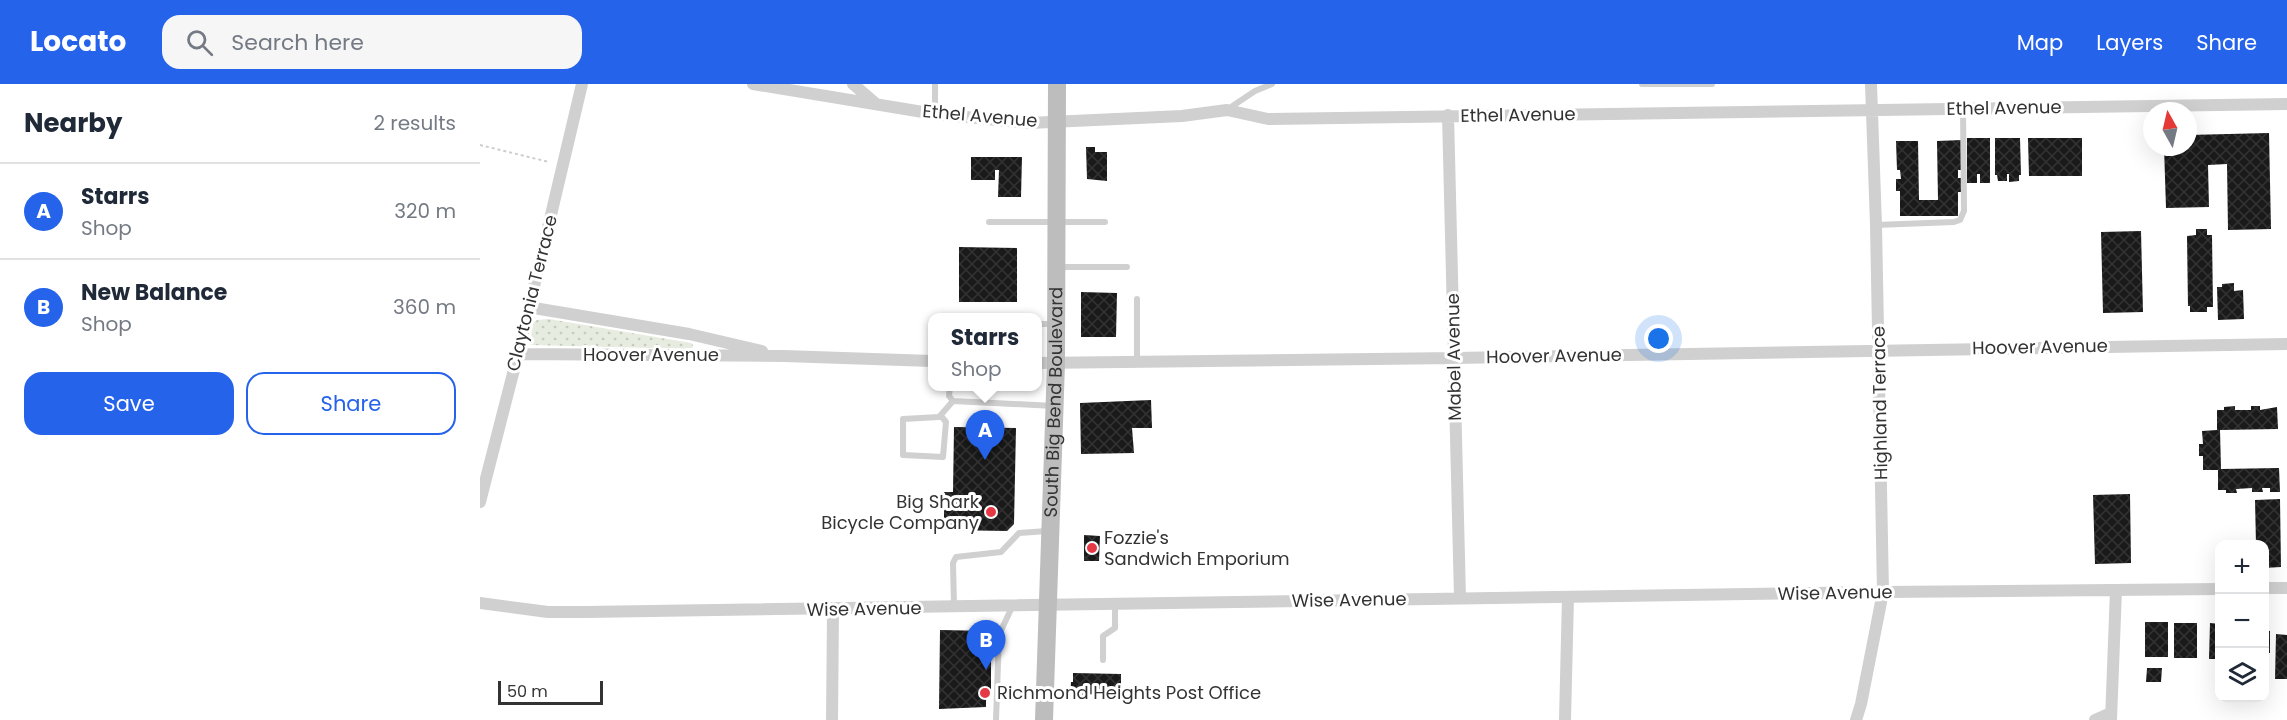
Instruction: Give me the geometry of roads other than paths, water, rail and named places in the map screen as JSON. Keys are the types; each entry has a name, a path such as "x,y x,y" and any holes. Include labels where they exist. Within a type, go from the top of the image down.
{"main road":[{"name":"South Big Bend Boulevard","path":"1044,720 1056,363 1057,84"}],"street":[{"name":"Claytonia Terrace","path":"480,502 518,354 582,84"},
{"name":"Ethel Avenue","path":"753,84 779,86 934,114 1029,123 1182,116 1227,110 1268,118 2287,104"},
{"path":"853,84 876,104"},
{"name":"Highland Terrace","path":"1856,720 1883,591 1871,84"},
{"name":"Mabel Avenue","path":"1448,116 1460,598"},
{"name":"Hoover Avenue","path":"528,307 689,334 784,356"},
{"name":"Hoover Avenue","path":"1042,363 2287,344"},
{"name":"Hoover Avenue","path":"518,354 784,356 928,361"},
{"path":"2269,588 2287,588"},
{"name":"Wise Avenue","path":"480,603 548,612 833,610 1883,591 2215,589"},
{"path":"2095,720 2111,716 2116,590"},
{"path":"1564,720 1568,597"},
{"path":"832,720 833,610"}],"lane":[{"path":"934,114 935,84"},
{"path":"1227,110 1255,91 1272,84"},
{"path":"1642,84 1712,84"},
{"path":"1876,225 1960,220 1964,211 1963,108"},
{"path":"989,222 1106,222"},
{"path":"1056,267 1127,267"},
{"path":"1137,299 1137,362"},
{"path":"1042,324 1056,324"},
{"path":"950,391 953,401"},
{"path":"953,401 1054,406"},
{"path":"941,416 946,422 943,457 903,455 903,419 941,416 953,401"},
{"path":"954,607 953,563 956,557 1001,552 1019,533 1051,531"},
{"path":"1103,660 1103,636 1115,628 1115,605"},
{"path":"996,720 999,635 1012,607"}],"place":[{"name":"Starrs","path":"985,460"},
{"name":"Big Shark Bicycle Company","path":"991,512"},
{"name":"Fozzie's Sandwich Emporium","path":"1092,548"},
{"name":"New Balance","path":"986,670"},
{"name":"Richmond Heights Post Office","path":"985,693"}]}
